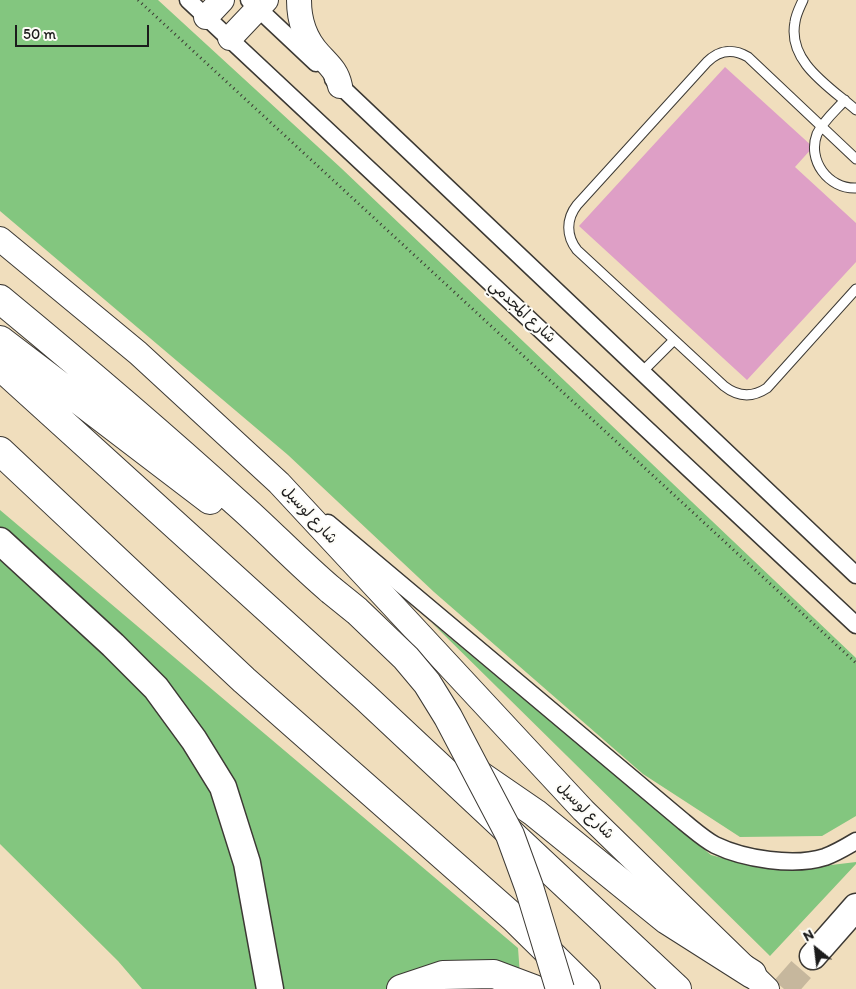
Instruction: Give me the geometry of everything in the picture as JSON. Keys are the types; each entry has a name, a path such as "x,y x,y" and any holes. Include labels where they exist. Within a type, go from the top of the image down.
{"highway":[{"path":"0,299 154,428 321,582"},
{"path":"0,340 321,582 357,611 406,658 427,683 448,716 510,835 530,887 560,989"},
{"path":"0,366 365,697 677,989"},
{"path":"0,451 244,680 515,919 586,989"},
{"path":"0,459 24,474"},
{"path":"365,697 535,813 667,920 760,982"},
{"path":"401,989 443,975 494,974 534,989"}],"main road":[{"path":"0,541 113,645 156,688 194,740 223,787 247,863 270,989"},
{"path":"813,956 856,907"}],"street":[{"name":"شارع المجدمي","path":"188,0 214,8 230,38 856,625"},
{"path":"299,0 301,20 307,38 312,47 336,72 340,86"},
{"path":"230,38 257,3 340,86 856,575"},
{"path":"0,239 138,354 279,483"},
{"name":"شارع لوسيل","path":"279,483 684,822 715,844 762,859 791,862 825,857 856,841"},
{"name":"شارع لوسيل","path":"279,483 583,810 760,982"}],"lane":[{"path":"804,1 794,22 797,51 808,68 856,110"},
{"path":"856,159 748,57 734,51 719,53 707,62 573,210 570,217 569,231 577,250 730,391 742,395 755,394 767,388 856,290"},
{"path":"845,100 821,126 815,143 815,152 821,170 834,183 856,188"},
{"path":"642,372 674,340"}],"path":[{"path":"138,0 856,663"}],"green space":[{"path":"0,0 158,0 341,168 856,658 856,816 822,836 740,837 643,774 434,592 288,455 0,211"},
{"path":"0,510 518,948 521,989 142,989 118,961 0,844"},
{"path":"431,622 711,855 760,868 815,867 856,862 856,864 770,956"}],"building":[{"path":"725,67 813,147 795,167 856,223 856,262 747,380 579,226"}],"tunnel":[{"path":"784,989 813,956"}]}
